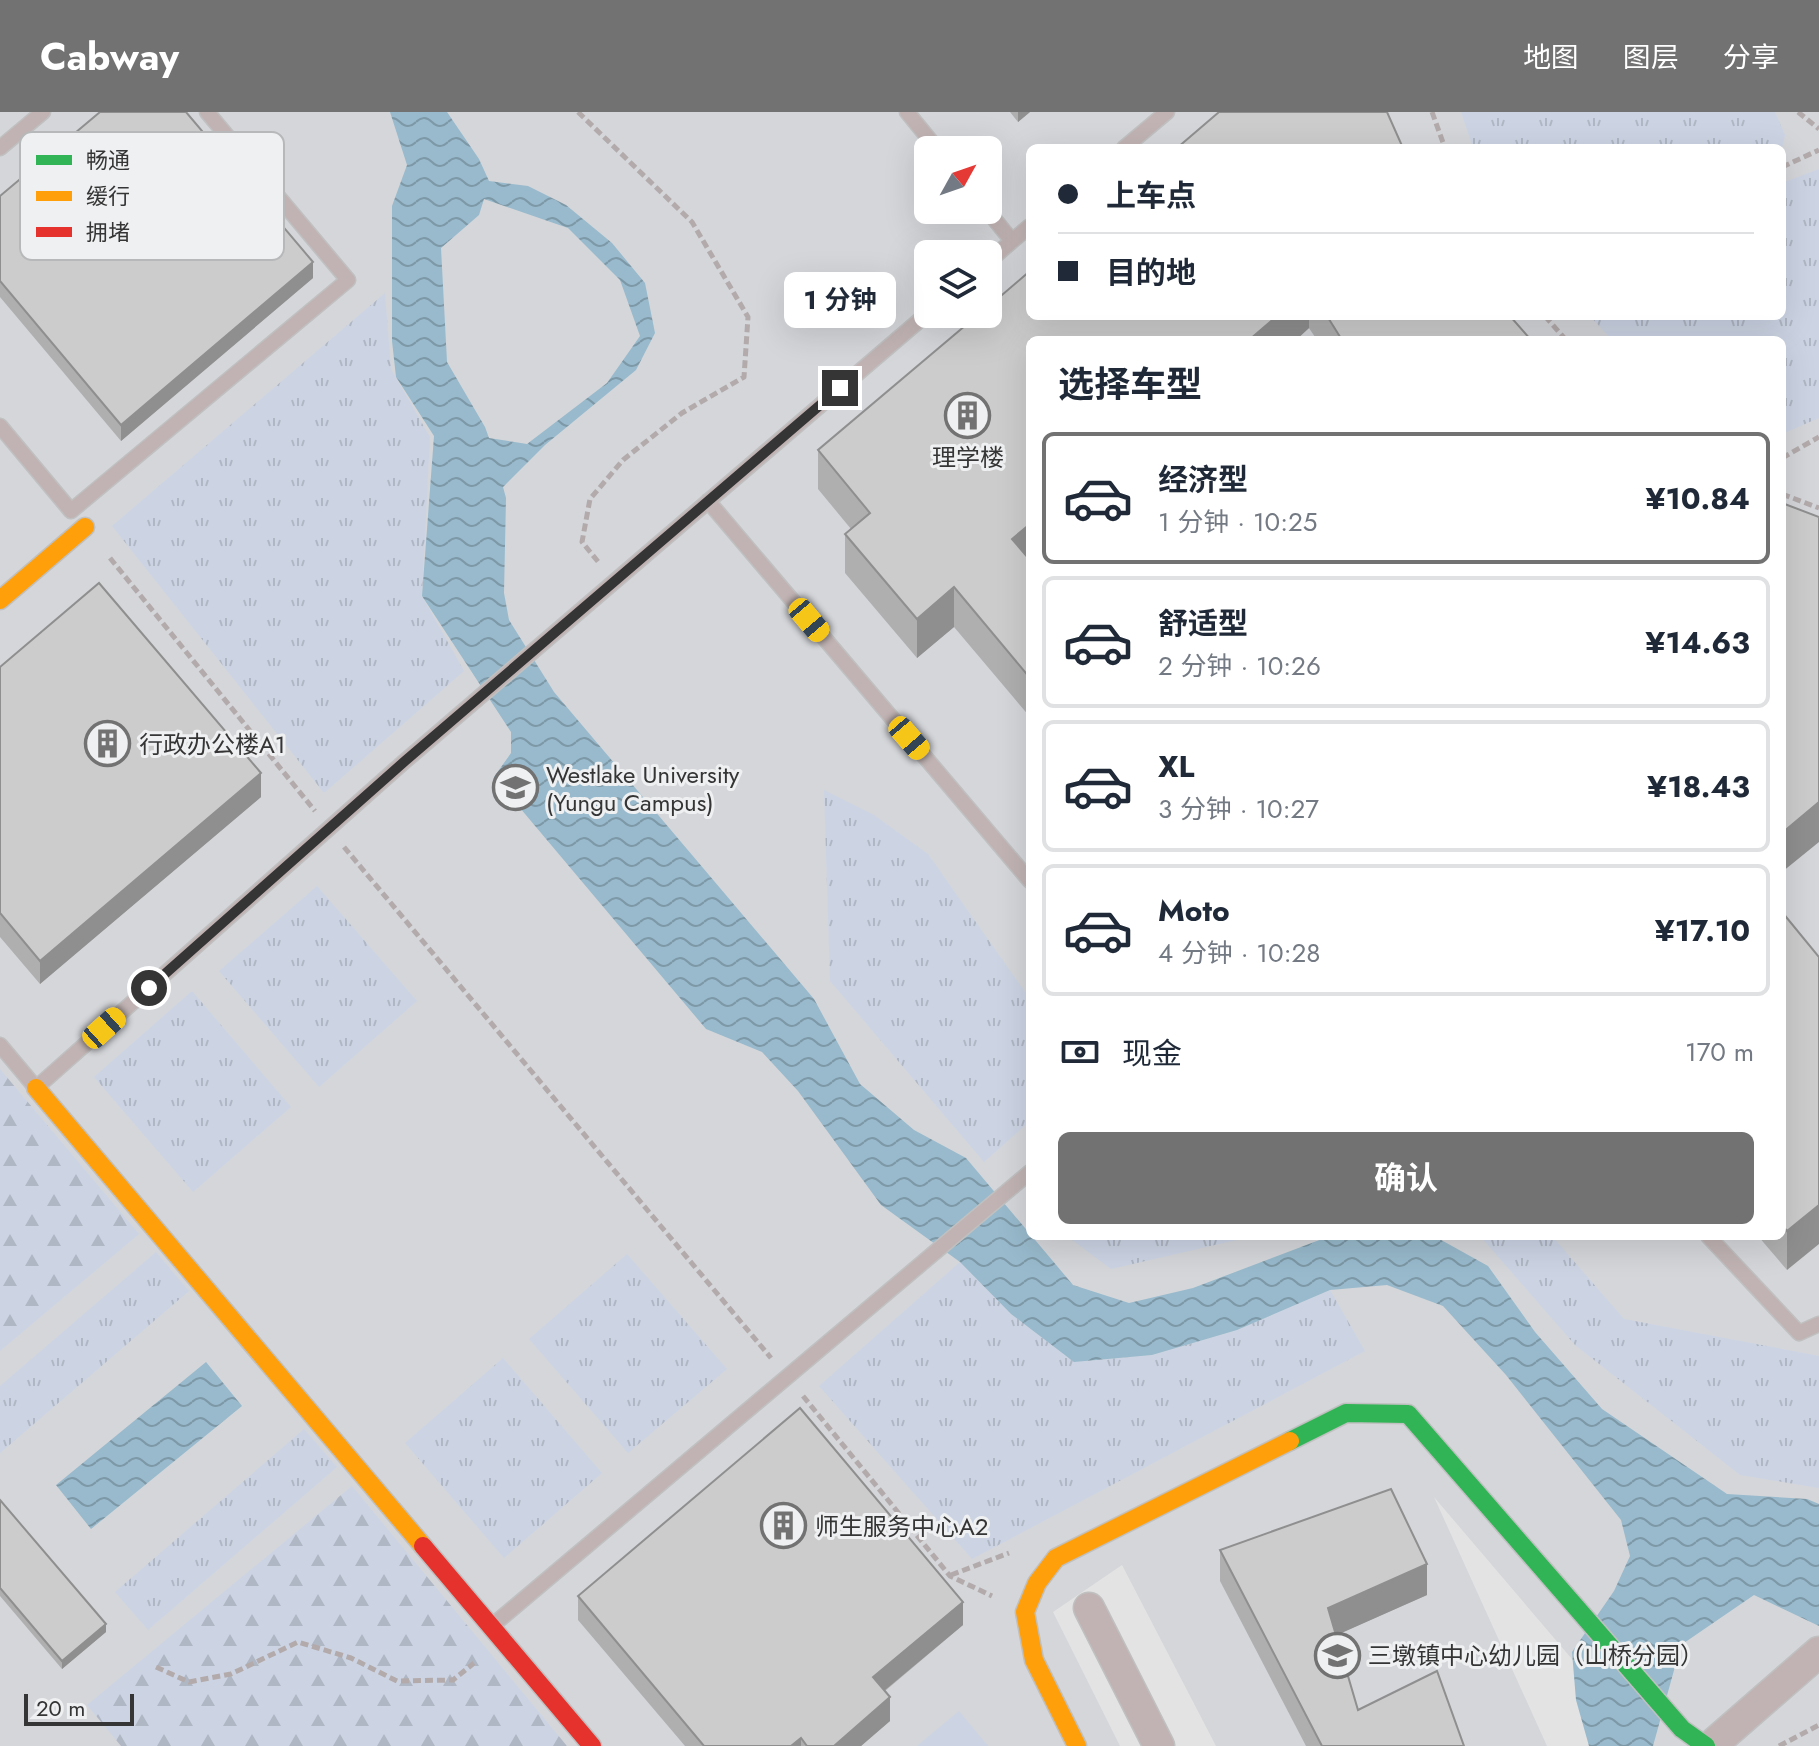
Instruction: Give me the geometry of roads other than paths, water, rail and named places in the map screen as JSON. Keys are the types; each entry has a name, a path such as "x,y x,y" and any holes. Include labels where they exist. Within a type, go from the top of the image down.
{"street":[{"path":"0,600 85,527"},
{"path":"36,1088 592,1746"},
{"path":"1077,1746 1034,1660 1025,1612 1037,1583 1056,1558 1346,1413 1408,1414 1682,1729 1708,1746 1817,1654"},
{"path":"1089,1608 1159,1746"}],"lane":[{"path":"0,148 43,112"},
{"path":"207,112 224,132"},
{"path":"907,112 927,136"},
{"path":"1129,144 1167,112"},
{"path":"0,426 71,511 348,280 284,204"},
{"path":"998,224 1012,241"},
{"path":"1002,250 1026,229"},
{"path":"0,1045 36,1088 405,761 914,325"},
{"path":"708,501 1026,876"},
{"path":"498,1632 787,1376 1026,1175"},
{"path":"1712,1240 1799,1333 1819,1324"}],"water":[{"path":"390,112 447,112 479,159 489,181 528,186 566,205 612,243 645,283 655,333 636,370 545,445 503,487 506,498 504,593 509,620 554,692 814,999 860,1084 914,1130 966,1158 1026,1229 1026,1240 1035,1240 1073,1285 1129,1303 1193,1288 1319,1240 1441,1240 1488,1266 1535,1332 1602,1409 1727,1494 1807,1499 1819,1504 1819,1626 1754,1595 1681,1645 1653,1746 1589,1746 1576,1700 1572,1652 1614,1591 1630,1556 1621,1520 1506,1375 1443,1306 1387,1285 1330,1290 1237,1330 1152,1355 1074,1362 1011,1314 960,1262 881,1205 798,1091 762,1052 706,1029 494,777 511,753 511,732 422,596 434,436 396,377 392,341 392,206 407,165","holes":["484,199 568,228 620,280 640,336 607,383 527,444 489,438 447,362 441,248 479,215"]},
{"path":"206,1362 242,1406 91,1529 56,1485"}],"place":[{"name":"理学楼","path":"968,415"},
{"name":"行政办公楼A1","path":"108,744"},
{"name":"Westlake University (Yungu Campus)","path":"515,788"},
{"name":"师生服务中心A2","path":"784,1526"},
{"name":"三墩镇中心幼儿园（山桥分园）","path":"1337,1655"}]}
